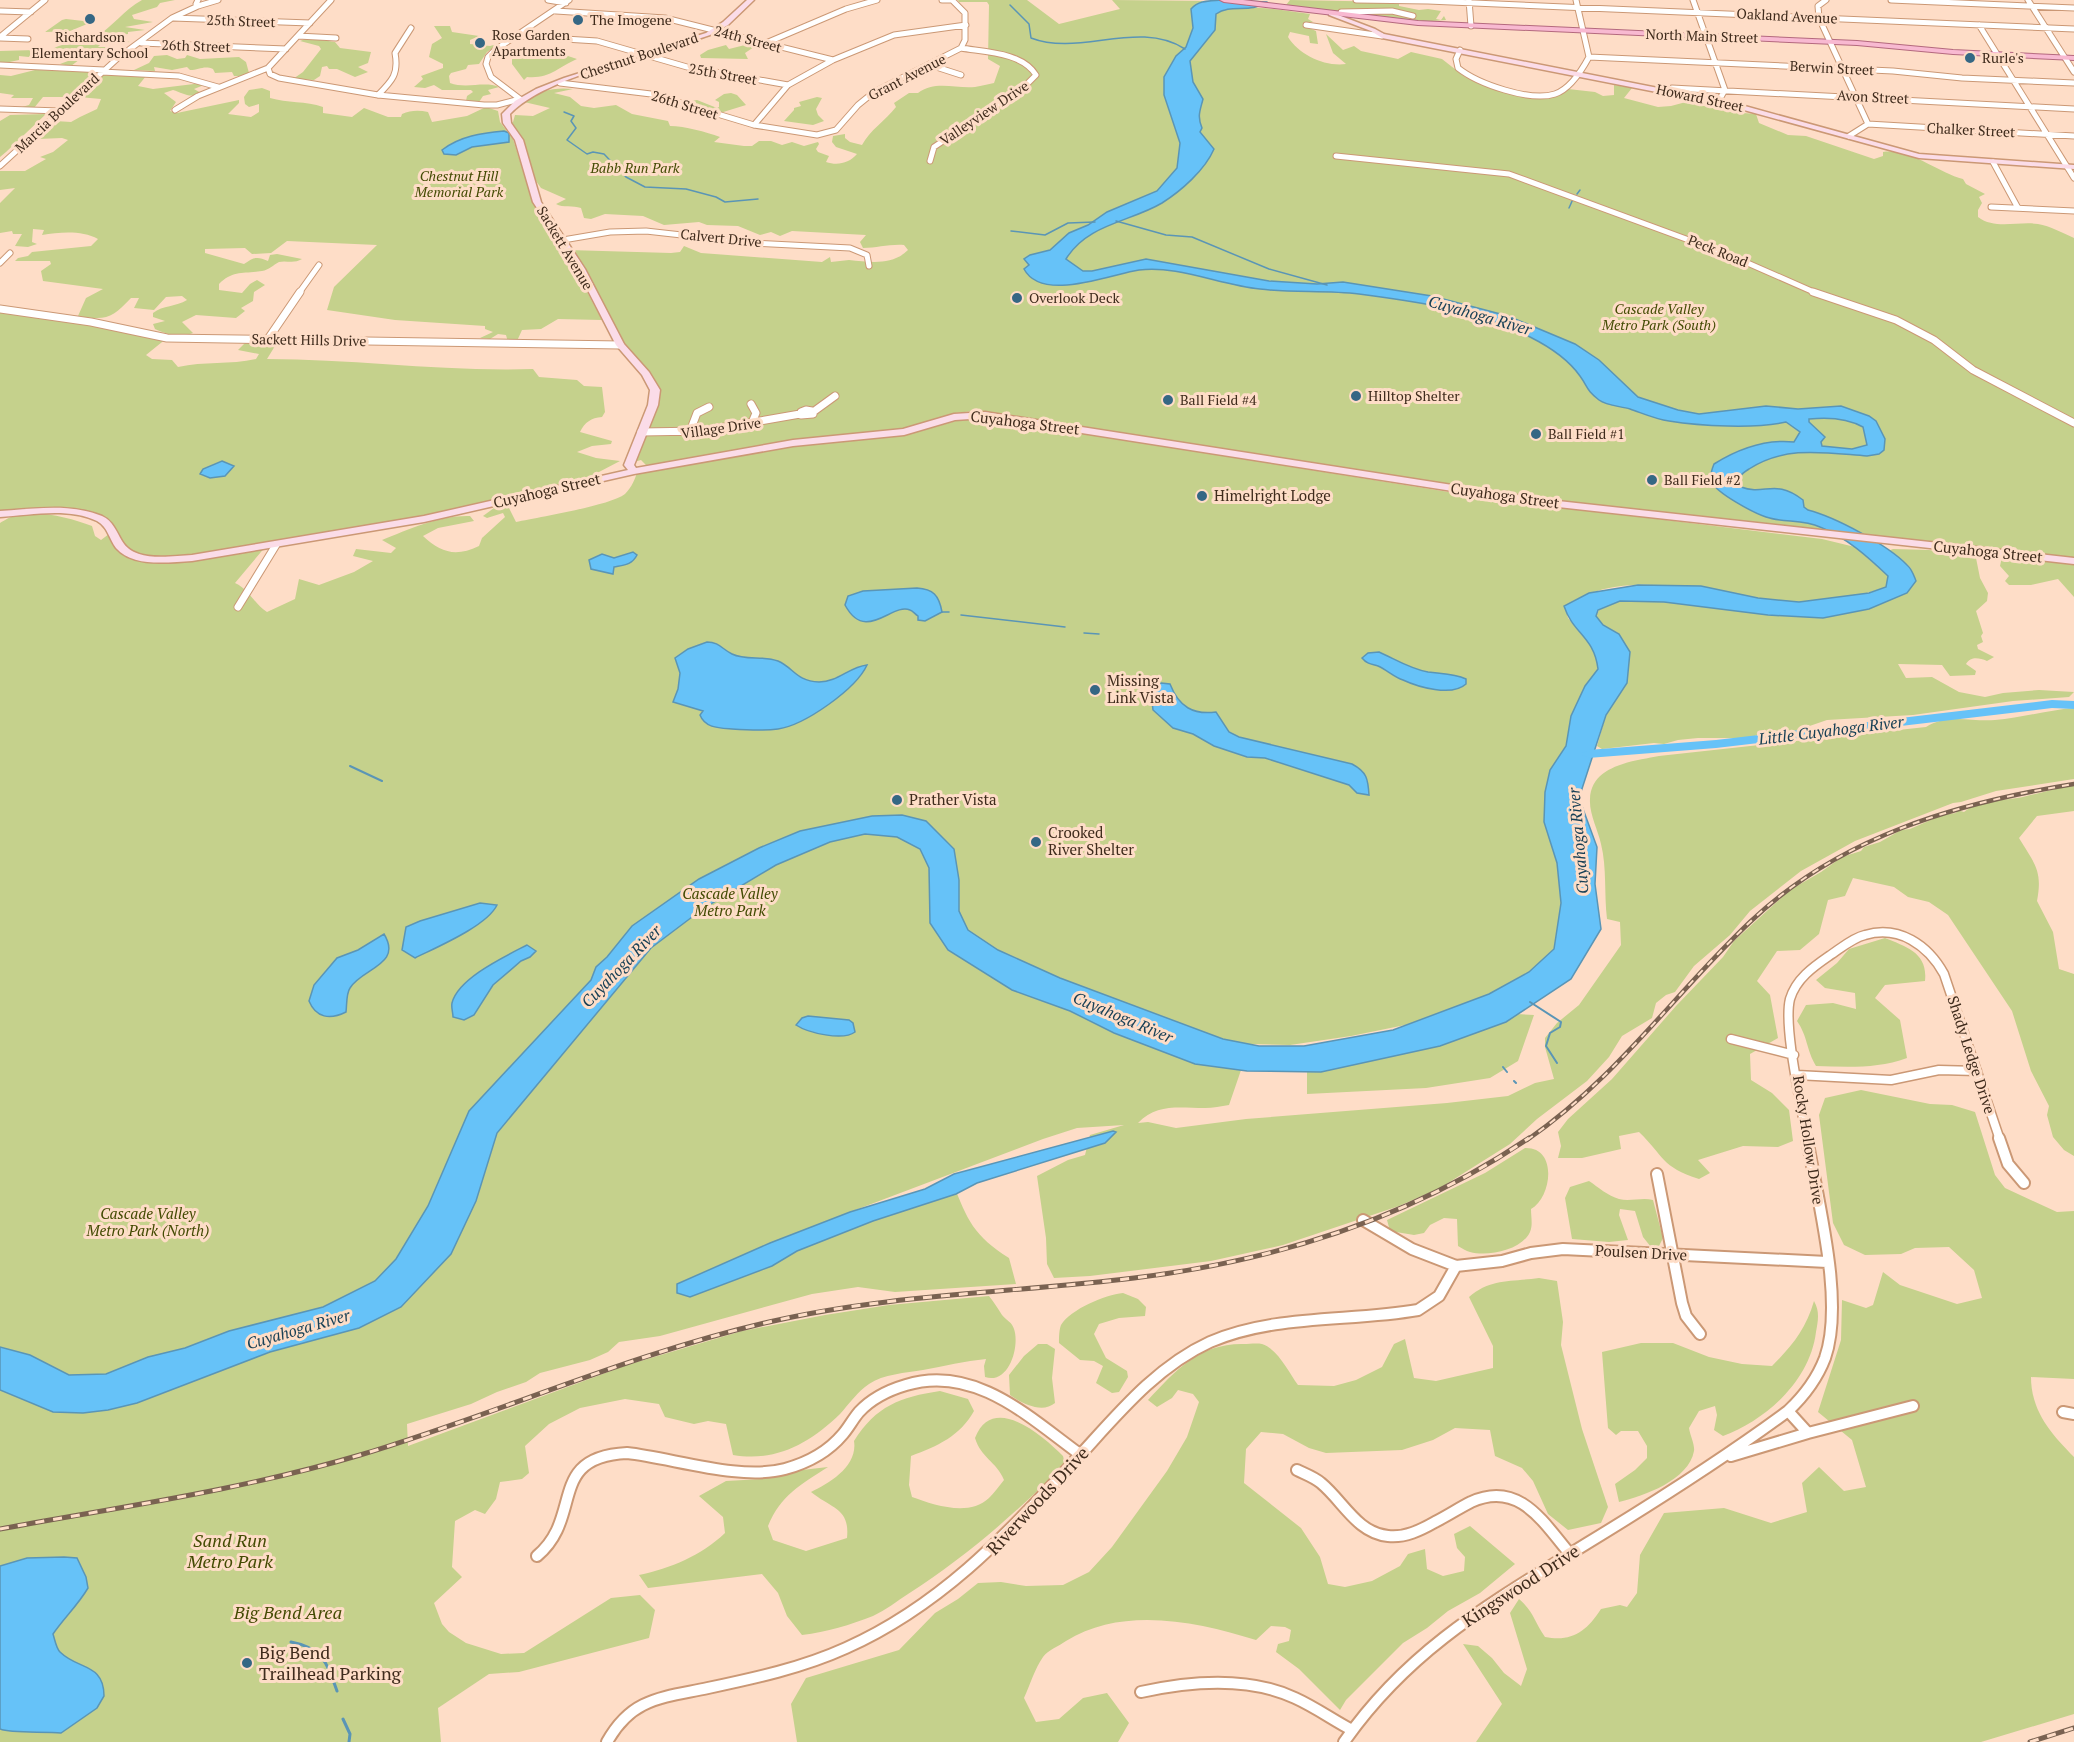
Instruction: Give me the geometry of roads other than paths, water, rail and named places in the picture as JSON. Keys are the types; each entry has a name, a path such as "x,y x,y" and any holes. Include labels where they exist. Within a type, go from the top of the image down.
{"main road":[{"name":"North Main Street","path":"1224,0 1395,22 1830,42 1997,55 2074,58"}],"street":[{"path":"0,38 45,0"},
{"path":"198,3 218,0"},
{"path":"175,110 218,87 268,68 331,0"},
{"path":"548,0 567,2"},
{"name":"Chestnut Boulevard","path":"519,99 716,30 752,0"},
{"path":"765,43 862,2 877,0"},
{"path":"754,125 788,85 833,60 894,35 966,25 964,10 952,0 942,0"},
{"name":"Oakland Avenue","path":"1356,0 1469,1 2074,29"},
{"path":"1460,50 1456,56 1456,65 1467,76 1487,84 1536,94 1548,95 1560,91 1589,57 1576,0"},
{"path":"1693,0 1725,90 1718,102"},
{"path":"1826,0 1818,6 1819,18 1868,124 1849,136"},
{"path":"1891,0 2074,8"},
{"path":"2028,0 2074,72"},
{"path":"1469,1 1471,26"},
{"path":"519,99 487,72 484,65 489,54 567,2"},
{"name":"Marcia Boulevard","path":"0,166 119,57 141,44 172,18 198,3"},
{"path":"0,11 31,12"},
{"name":"24th Street","path":"556,11 655,16 833,60"},
{"path":"1341,12 1392,11 1413,16"},
{"path":"1331,14 1382,36"},
{"name":"25th Street","path":"172,18 310,23"},
{"name":"Grant Avenue","path":"809,134 825,134 836,130 853,109 873,93 961,48 965,42 966,25"},
{"name":"Howard Street","path":"1306,25 1324,26 1460,50 1718,102 1919,156 2070,166"},
{"path":"1979,25 2046,134 2070,166 2074,178"},
{"path":"378,95 398,73 399,65 395,53 411,28"},
{"path":"298,36 336,38"},
{"name":"25th Street","path":"517,36 597,41 707,72 788,85"},
{"path":"0,38 28,39"},
{"name":"26th Street","path":"141,44 286,49"},
{"name":"Valleyview Drive","path":"930,161 934,147 1026,85 1036,75 1032,67 1017,60 961,48"},
{"name":"Berwin Street","path":"1589,57 1842,68 2074,83"},
{"path":"626,60 658,60"},
{"path":"0,65 179,76 218,87"},
{"path":"930,65 961,75"},
{"path":"268,68 270,74 275,77"},
{"path":"246,78 275,77 378,95 491,105 519,99"},
{"name":"26th Street","path":"560,83 651,94 754,125 809,134"},
{"name":"Avon Street","path":"1672,88 2074,109"},
{"path":"491,105 506,114 519,99"},
{"path":"0,109 60,111"},
{"name":"Sackett Avenue","path":"506,114 507,123 519,140 534,195 581,269 620,345 646,375 655,390 653,405 630,463 634,471"},
{"name":"Chalker Street","path":"1868,124 2074,136"},
{"name":"Peck Road","path":"1336,156 1509,174 1535,182 1727,254 1829,299 1896,320 1934,340 1973,370 2074,423"},
{"path":"1993,162 2018,208"},
{"path":"1991,207 2074,210"},
{"name":"Calvert Drive","path":"563,240 620,231 661,231 753,243 850,248 867,255 869,266"},
{"path":"0,263 10,253"},
{"path":"268,339 319,265"},
{"name":"Sackett Hills Drive","path":"0,309 91,322 167,338 620,345"},
{"name":"Village Drive","path":"641,432 689,434 751,425 800,414 804,410 813,412 835,396"},
{"path":"751,404 756,413 751,425"},
{"path":"689,434 697,413 709,407"},
{"name":"Cuyahoga Street","path":"0,514 68,513 94,516 110,526 125,551 146,557 192,558 445,515 634,471 793,443 904,432 954,417 985,415 1549,503 2074,561"},
{"path":"238,607 276,545"},
{"name":"Rocky Hollow Drive","path":"1788,1411 1807,1392 1819,1373 1827,1351 1832,1303 1788,1009 1792,990 1802,976 1863,936 1882,932 1906,937"},
{"name":"Shady Ledge Drive","path":"1906,937 1926,948 1938,961 2008,1164 2024,1183"},
{"path":"1731,1039 1794,1055"},
{"path":"1797,1075 1884,1081 1939,1070 1977,1071"},
{"path":"1657,1174 1682,1303 1690,1321 1700,1334"},
{"path":"1363,1220 1417,1252 1456,1266"},
{"name":"Poulsen Drive","path":"1456,1266 1563,1249 1827,1262"},
{"name":"Riverwoods Drive","path":"607,1742 626,1717 646,1704 799,1666 861,1642 905,1619 935,1599 986,1556 1154,1378 1172,1364 1202,1347 1233,1334 1276,1324 1419,1310 1442,1294 1456,1266"},
{"path":"537,1556 545,1551 556,1538 577,1475 591,1459 602,1454 623,1451 744,1474 773,1472 816,1456 837,1440 871,1402 901,1386 919,1382 949,1380 981,1387 997,1395 1081,1455"},
{"name":"Kingswood Drive","path":"1722,1458 1913,1406"},
{"path":"1788,1411 1808,1433"},
{"name":"Kingswood Drive","path":"1344,1742 1381,1695 1430,1648 1570,1554 1722,1458 1788,1411"},
{"path":"1297,1470 1321,1484 1362,1525 1379,1534 1407,1536 1424,1529 1471,1501 1498,1496 1515,1500 1529,1508 1570,1554"},
{"path":"1141,1692 1183,1683 1239,1684 1267,1688 1295,1698 1352,1730"}],"water":[{"name":"Cuyahoga River","path":"1217,0 1266,2 1260,6 1228,9 1216,14 1215,30 1190,61 1193,82 1203,99 1200,132 1214,149 1199,172 1162,203 1097,231 1075,247 1066,259 1083,271 1146,259 1269,281 1317,284 1343,282 1432,296 1508,316 1575,344 1599,360 1638,397 1678,410 1699,414 1766,406 1798,409 1841,406 1869,416 1876,421 1885,439 1884,450 1879,454 1867,456 1806,452 1777,456 1746,471 1740,476 1739,481 1741,487 1749,489 1777,489 1793,493 1803,500 1804,507 1808,510 1846,525 1887,549 1907,565 1913,573 1916,581 1907,593 1869,609 1823,618 1768,615 1664,602 1620,601 1598,610 1596,616 1603,625 1619,634 1630,652 1627,683 1606,715 1579,798 1597,847 1595,884 1601,929 1571,979 1506,1022 1440,1046 1321,1072 1247,1071 1195,1064 1114,1033 1070,1011 1012,990 948,950 930,923 929,868 920,849 897,837 865,834 830,842 776,865 704,908 651,948 497,1133 476,1201 451,1254 401,1307 359,1328 270,1352 137,1403 108,1410 83,1413 53,1412 0,1390 0,1347 30,1355 69,1375 106,1374 148,1357 185,1348 229,1331 323,1307 375,1281 396,1259 428,1206 469,1111 591,980 596,967 632,926 699,879 759,848 800,831 872,816 902,815 926,821 954,849 959,880 959,911 968,930 998,950 1060,978 1223,1039 1259,1046 1304,1046 1393,1030 1489,994 1529,972 1554,949 1561,903 1557,863 1544,822 1545,792 1550,770 1566,746 1571,716 1585,686 1598,669 1592,649 1564,606 1589,593 1638,585 1701,586 1758,598 1799,602 1869,593 1886,587 1888,576 1839,536 1813,525 1760,515 1720,492 1712,482 1714,464 1733,454 1753,446 1773,442 1794,442 1800,432 1786,422 1744,426 1696,424 1664,420 1606,404 1592,394 1570,364 1537,341 1490,320 1447,308 1347,293 1245,287 1169,270 1139,270 1078,284 1046,284 1033,279 1024,269 1029,265 1024,259 1030,255 1050,250 1069,233 1088,225 1107,212 1157,191 1177,168 1180,143 1164,95 1164,77 1176,56 1186,47 1193,28 1191,9 1201,2","holes":["1830,418 1857,424 1863,427 1867,445 1852,449 1822,446 1821,442 1825,437 1809,422 1809,419"]},
{"path":"504,131 509,133 509,142 472,147 456,155 444,154 442,150 464,138"},
{"path":"222,461 234,466 225,476 210,478 200,474 203,469"},
{"path":"633,552 637,555 633,561 614,567 613,574 591,569 589,560 602,554 614,558"},
{"path":"917,588 934,594 942,612 925,621 918,620 918,616 911,610 903,609 870,622 861,621 853,616 845,605 848,596 863,591"},
{"path":"707,642 718,644 737,656 778,661 800,677 811,681 832,680 855,668 867,665 841,695 802,721 778,729 717,728 705,723 700,715 703,711 673,702 678,689 680,673 675,658 688,649"},
{"path":"1379,652 1421,671 1461,677 1466,679 1466,684 1452,690 1435,690 1409,683 1378,666 1367,663 1362,658 1368,653"},
{"path":"1161,683 1170,684 1182,704 1188,708 1200,712 1216,712 1229,732 1239,737 1352,764 1366,777 1369,795 1357,793 1349,785 1265,758 1247,757 1214,746 1193,734 1173,728 1153,710 1151,693"},
{"path":"480,903 497,905 492,913 472,928 415,958 402,950 406,927"},
{"path":"384,934 388,944 388,953 379,965 363,975 350,988 346,1012 329,1017 315,1011 309,1001 314,985 337,958 358,950"},
{"path":"527,945 536,951 493,985 474,1015 464,1020 453,1017 452,1003 463,985 484,969"},
{"path":"808,1016 849,1020 853,1023 855,1032 850,1035 834,1036 809,1031 796,1025 802,1018"},
{"path":"1116,1132 1105,1143 977,1183 956,1194 873,1221 797,1251 772,1266 690,1297 677,1293 677,1284 770,1243 850,1212 925,1189 954,1174"},
{"path":"27,1558 77,1558 86,1577 88,1588 53,1634 59,1650 67,1658 89,1668 100,1678 104,1696 97,1708 61,1733 5,1731 0,1729 0,1566"}],"waterway":[{"path":"1010,5 1029,24 1031,38 1050,43 1069,44 1148,37 1167,41 1185,49"},
{"path":"564,112 574,116 571,121 576,128 567,140 587,154 593,152 604,154 626,177 645,187 686,189 716,197 725,202 758,199"},
{"path":"1577,194 1580,190"},
{"path":"1569,208 1573,199"},
{"path":"1116,221 1166,235 1192,237 1269,269 1327,285"},
{"path":"1011,231 1045,235 1068,223 1095,222"},
{"path":"942,612 949,612"},
{"path":"961,615 1065,627"},
{"path":"1084,633 1099,634"},
{"name":"Little Cuyahoga River","path":"1588,754 1716,744 2052,704 2074,705"},
{"path":"350,766 382,781"},
{"path":"1530,1002 1561,1022 1560,1027 1550,1033 1546,1046 1557,1063"},
{"path":"1503,1067 1507,1072"},
{"path":"291,1642 310,1648 322,1658 337,1691"},
{"path":"343,1719 350,1734 349,1742"}],"railway":[{"path":"1527,1140 1589,1090 1750,922 1785,892 1822,867 1901,828 1943,814 1986,802 2074,784"},
{"path":"0,1529 181,1497 316,1467 411,1439 614,1367 717,1335 769,1322 860,1305 1134,1278 1239,1260 1290,1247 1340,1232 1389,1213 1484,1166 1529,1138"},
{"path":"2030,1742 2074,1728"}],"place":[{"name":"Richardson Elementary School","path":"90,19"},
{"name":"The Imogene","path":"578,20"},
{"name":"Rose Garden Apartments","path":"480,43"},
{"name":"Rurle's","path":"1970,58"},
{"name":"Overlook Deck","path":"1017,298"},
{"name":"Hilltop Shelter","path":"1356,396"},
{"name":"Ball Field #4","path":"1168,400"},
{"name":"Ball Field #1","path":"1536,434"},
{"name":"Ball Field #2","path":"1652,480"},
{"name":"Himelright Lodge","path":"1202,496"},
{"name":"Missing Link Vista","path":"1095,690"},
{"name":"Prather Vista","path":"897,800"},
{"name":"Crooked River Shelter","path":"1036,842"},
{"name":"Big Bend Trailhead Parking","path":"247,1663"}],"park label":[{"name":"Babb Run Park","path":"635,168"},
{"name":"Chestnut Hill Memorial Park","path":"459,184"},
{"name":"Cascade Valley Metro Park (South)","path":"1659,318"},
{"name":"Cascade Valley Metro Park","path":"730,902"},
{"name":"Cascade Valley Metro Park (North)","path":"148,1222"},
{"name":"Sand Run Metro Park","path":"230,1551"},
{"name":"Big Bend Area","path":"288,1613"}]}
